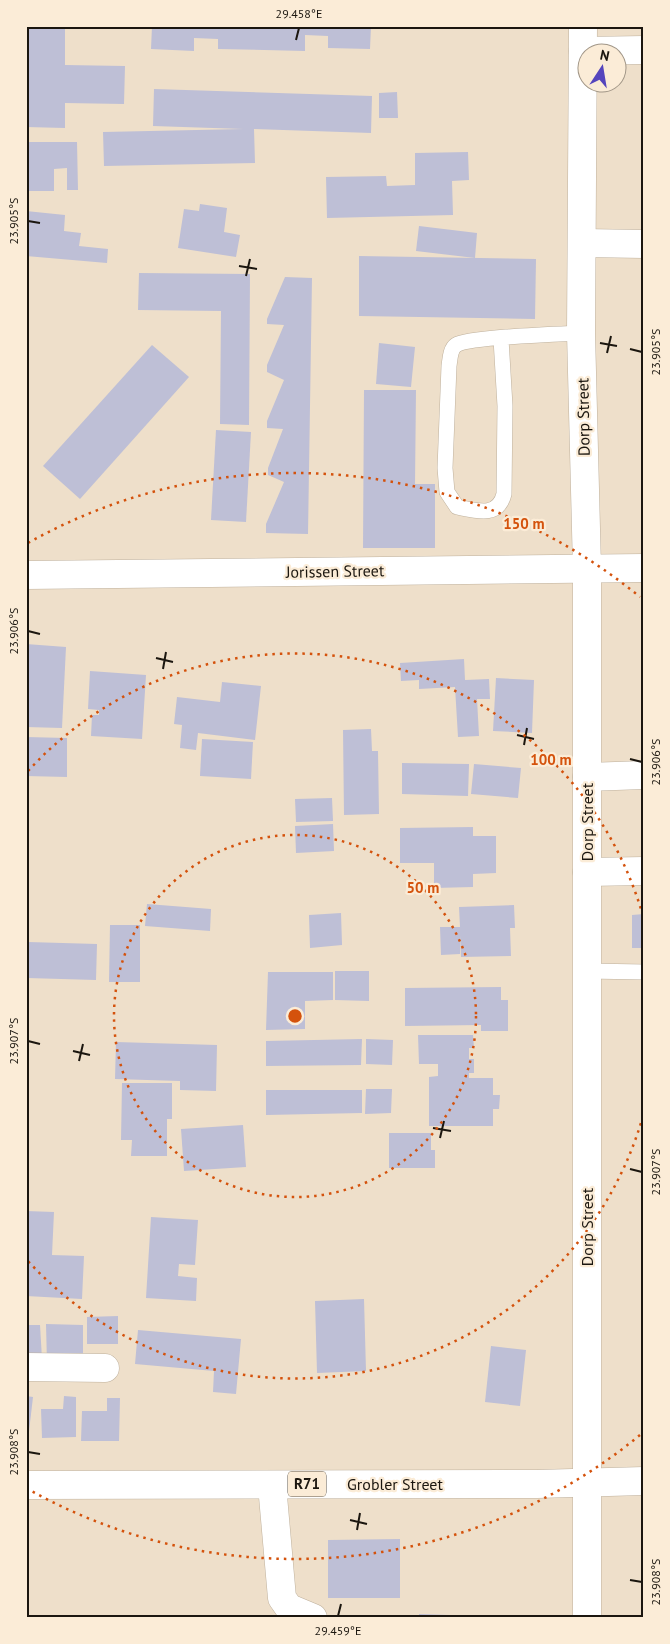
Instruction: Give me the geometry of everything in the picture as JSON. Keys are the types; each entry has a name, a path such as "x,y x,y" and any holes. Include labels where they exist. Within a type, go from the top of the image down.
{"street":[{"path":"583,39 644,50"},
{"name":"Dorp Street","path":"583,39 581,333 587,568 587,1618"},
{"path":"583,243 644,244"},
{"name":"Jorissen Street","path":"26,575 644,568"},
{"path":"587,777 644,775"},
{"path":"586,872 644,872"},
{"path":"26,1367 105,1368"},
{"name":"Grobler Street","path":"26,1486 644,1480"},
{"path":"272,1485 282,1598 289,1608 313,1618"}],"lane":[{"path":"502,339 505,406 504,494 501,503 496,509 488,511 458,507 447,492 445,468 452,351 456,345 468,342 502,339 581,333"},
{"path":"587,971 644,972"}],"building":[{"path":"26,26 65,26 65,65 125,66 124,104 65,103 65,128 26,127"},
{"path":"152,26 371,26 370,49 328,48 328,36 305,35 305,51 218,49 218,39 194,38 194,51 151,49"},
{"path":"154,89 372,96 371,133 254,129 255,163 104,166 103,132 243,129 153,126"},
{"path":"397,92 398,118 379,118 379,93"},
{"path":"26,142 77,142 78,190 67,190 67,168 54,169 54,191 26,191"},
{"path":"468,152 469,180 452,181 453,215 327,218 326,177 386,176 387,186 415,185 415,153"},
{"path":"200,204 227,208 224,232 240,235 236,257 178,248 184,209 199,211"},
{"path":"26,211 65,215 64,231 81,233 79,246 108,249 107,263 26,256"},
{"path":"419,226 477,233 475,258 416,251"},
{"path":"359,256 536,259 535,319 359,316"},
{"path":"139,273 250,274 249,425 220,424 221,311 138,310"},
{"path":"285,277 312,278 308,534 266,533 266,524 284,482 268,475 268,468 283,429 267,428 267,421 284,380 267,372 267,365 284,325 267,324 267,319"},
{"path":"379,343 415,347 411,387 376,384"},
{"path":"152,345 189,377 80,499 43,466"},
{"path":"364,390 416,390 415,484 435,484 435,548 363,548"},
{"path":"216,430 251,432 246,522 211,520"},
{"path":"26,644 66,647 62,728 26,727"},
{"path":"464,659 465,680 489,679 490,699 477,699 479,736 458,737 455,687 419,689 419,680 401,681 400,663"},
{"path":"90,671 146,675 142,739 91,736 92,715 99,715 99,710 88,709"},
{"path":"496,678 534,680 532,733 493,731"},
{"path":"222,682 261,686 255,740 198,733 196,750 180,748 182,725 174,724 177,697 220,702"},
{"path":"371,729 372,751 378,751 379,814 344,815 343,730"},
{"path":"26,737 67,738 67,777 26,776"},
{"path":"202,739 253,742 251,779 200,776"},
{"path":"402,763 469,764 468,796 402,794"},
{"path":"474,764 521,768 518,798 471,794"},
{"path":"332,798 333,821 296,822 295,799"},
{"path":"333,824 334,851 296,853 295,826"},
{"path":"473,827 473,836 496,836 496,873 473,874 473,887 434,888 434,863 400,863 400,828"},
{"path":"147,904 211,909 210,931 145,926"},
{"path":"514,905 515,928 510,928 511,956 461,957 460,935 460,954 441,955 440,927 460,927 459,907"},
{"path":"341,913 342,945 310,948 309,915"},
{"path":"644,914 644,948 632,948 632,915"},
{"path":"110,925 140,925 140,982 109,982"},
{"path":"28,942 97,944 96,980 27,978"},
{"path":"335,971 369,971 369,1001 335,1000"},
{"path":"268,972 333,972 333,1000 305,1001 305,1029 266,1030"},
{"path":"501,987 501,1000 508,1000 508,1031 481,1031 481,1025 405,1026 405,988"},
{"path":"418,1035 473,1035 474,1048 469,1048 469,1059 474,1059 474,1073 469,1073 469,1078 493,1078 493,1095 500,1095 499,1109 493,1109 493,1126 429,1126 429,1077 438,1076 438,1064 419,1064"},
{"path":"362,1039 361,1065 266,1066 266,1041"},
{"path":"366,1039 393,1040 392,1065 366,1064"},
{"path":"116,1042 217,1045 216,1091 180,1090 180,1081 115,1079"},
{"path":"122,1083 172,1083 172,1119 167,1119 167,1156 131,1156 132,1140 121,1140"},
{"path":"366,1089 392,1089 391,1113 365,1114"},
{"path":"266,1090 362,1090 362,1113 266,1115"},
{"path":"243,1125 246,1167 184,1171 181,1129"},
{"path":"389,1133 431,1133 431,1150 435,1150 435,1168 389,1168"},
{"path":"26,1211 54,1212 52,1255 84,1256 82,1299 26,1296"},
{"path":"151,1217 198,1220 195,1265 179,1264 178,1276 197,1278 196,1301 146,1298"},
{"path":"364,1299 366,1371 317,1373 315,1301"},
{"path":"118,1316 118,1344 87,1344 87,1317"},
{"path":"46,1324 83,1325 83,1364 47,1364"},
{"path":"26,1325 40,1325 42,1359 26,1359"},
{"path":"138,1330 241,1339 236,1394 213,1392 214,1371 135,1364"},
{"path":"491,1346 526,1350 520,1406 485,1402"},
{"path":"26,1396 33,1397 28,1440 26,1440"},
{"path":"64,1396 76,1397 76,1437 42,1438 41,1409 63,1409"},
{"path":"107,1398 120,1398 119,1441 81,1441 82,1411 107,1411"},
{"path":"400,1539 400,1598 328,1598 328,1540"},
{"path":"419,1614 479,1616 479,1618 419,1618"}]}
